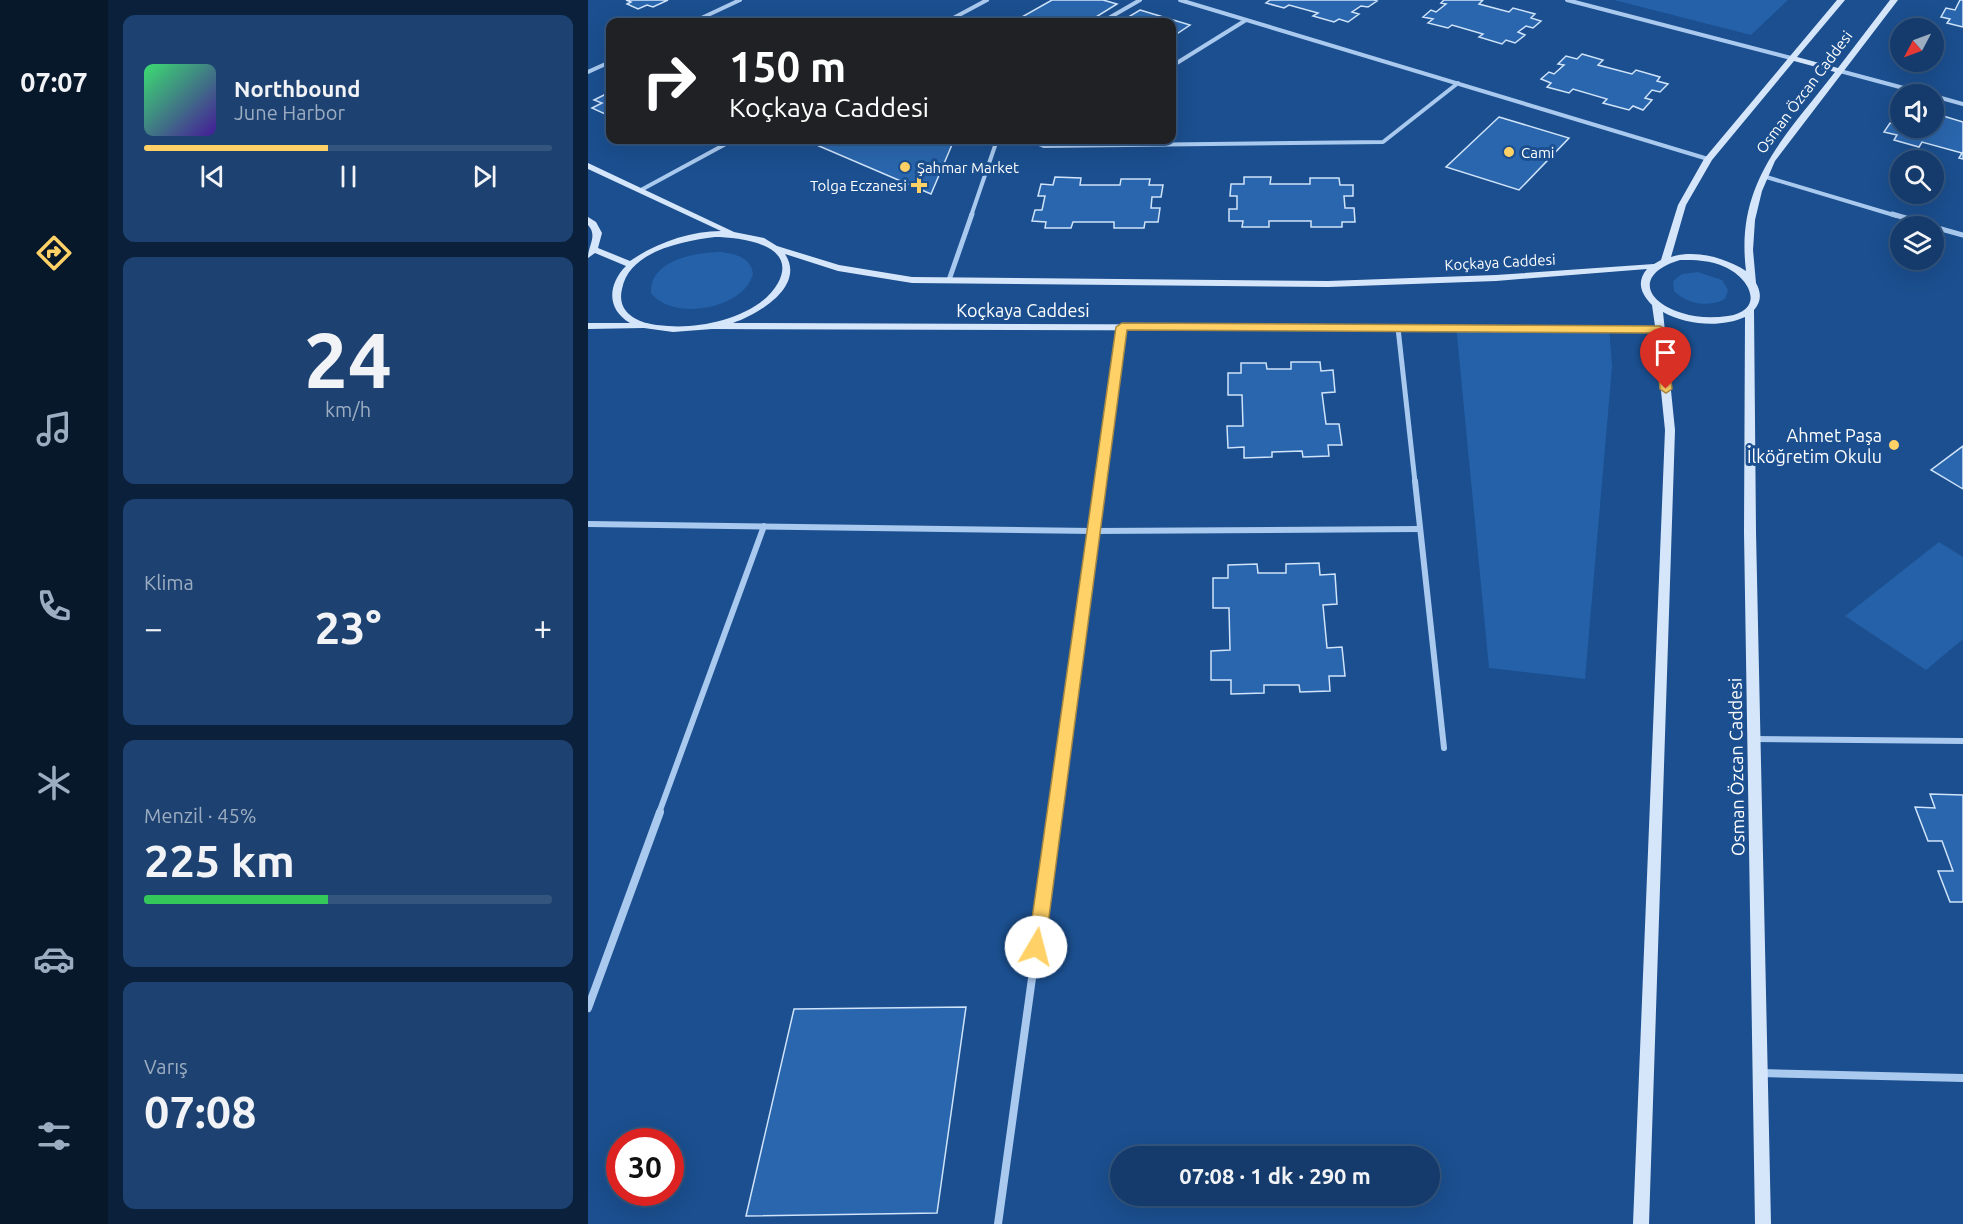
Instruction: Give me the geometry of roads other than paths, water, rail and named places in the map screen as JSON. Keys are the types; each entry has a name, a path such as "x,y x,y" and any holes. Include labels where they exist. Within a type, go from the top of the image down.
{"main road":[{"name":"Osman Özcan Caddesi","path":"1665,260 1682,205 1708,159 1841,0"},
{"name":"Osman Özcan Caddesi","path":"1764,1224 1759,1073 1750,532 1750,310 1756,302 1757,292 1752,282 1748,260 1749,219 1763,176 1771,161 1894,0"},
{"path":"1791,58 1840,71"},
{"path":"588,166 734,234"},
{"path":"588,220 595,225 598,232 598,240 591,252 632,265"},
{"path":"734,234 695,237 675,242 657,249 632,265 619,280 615,291 616,302 622,312 633,321 667,329 710,326 750,312 777,291 785,280 787,268 784,258 777,249"},
{"name":"Koçkaya Caddesi","path":"734,234 751,237 777,249 838,268 912,280 1328,284 1507,277 1653,266"},
{"path":"1750,310 1723,320 1705,320 1679,315 1657,303 1648,294 1644,284 1646,274 1653,266 1665,260 1696,257 1729,265 1752,282"},
{"path":"1641,1224 1670,429 1657,303"},
{"path":"588,326 649,326"},
{"name":"Koçkaya Caddesi","path":"710,326 1660,329"}],"street":[{"path":"702,18 740,0"},
{"path":"953,18 987,0"},
{"path":"1109,18 1140,0"},
{"path":"1180,0 1190,1 1246,20 1708,159"},
{"path":"1567,0 1791,58"},
{"path":"1176,64 1246,20"},
{"path":"588,72 606,64"},
{"path":"1840,71 1890,84"},
{"path":"1039,144 1044,146 1383,142 1458,84"},
{"path":"1944,99 1963,104"},
{"path":"641,190 726,144"},
{"path":"949,280 996,144"},
{"path":"1763,176 1896,216"},
{"path":"1944,230 1963,236"},
{"path":"998,1224 1122,327"},
{"path":"1398,328 1444,748"},
{"path":"588,524 1093,531 1420,529"},
{"path":"588,1008 764,526"},
{"path":"1754,739 1963,741"},
{"path":"1759,1073 1963,1078"}],"place":[{"name":"Cami","path":"1509,152"},
{"name":"Şahmar Market","path":"905,167"},
{"name":"Tolga Eczanesi","path":"919,185"},
{"name":"Ahmet Paşa İlköğretim Okulu","path":"1894,445"}]}
